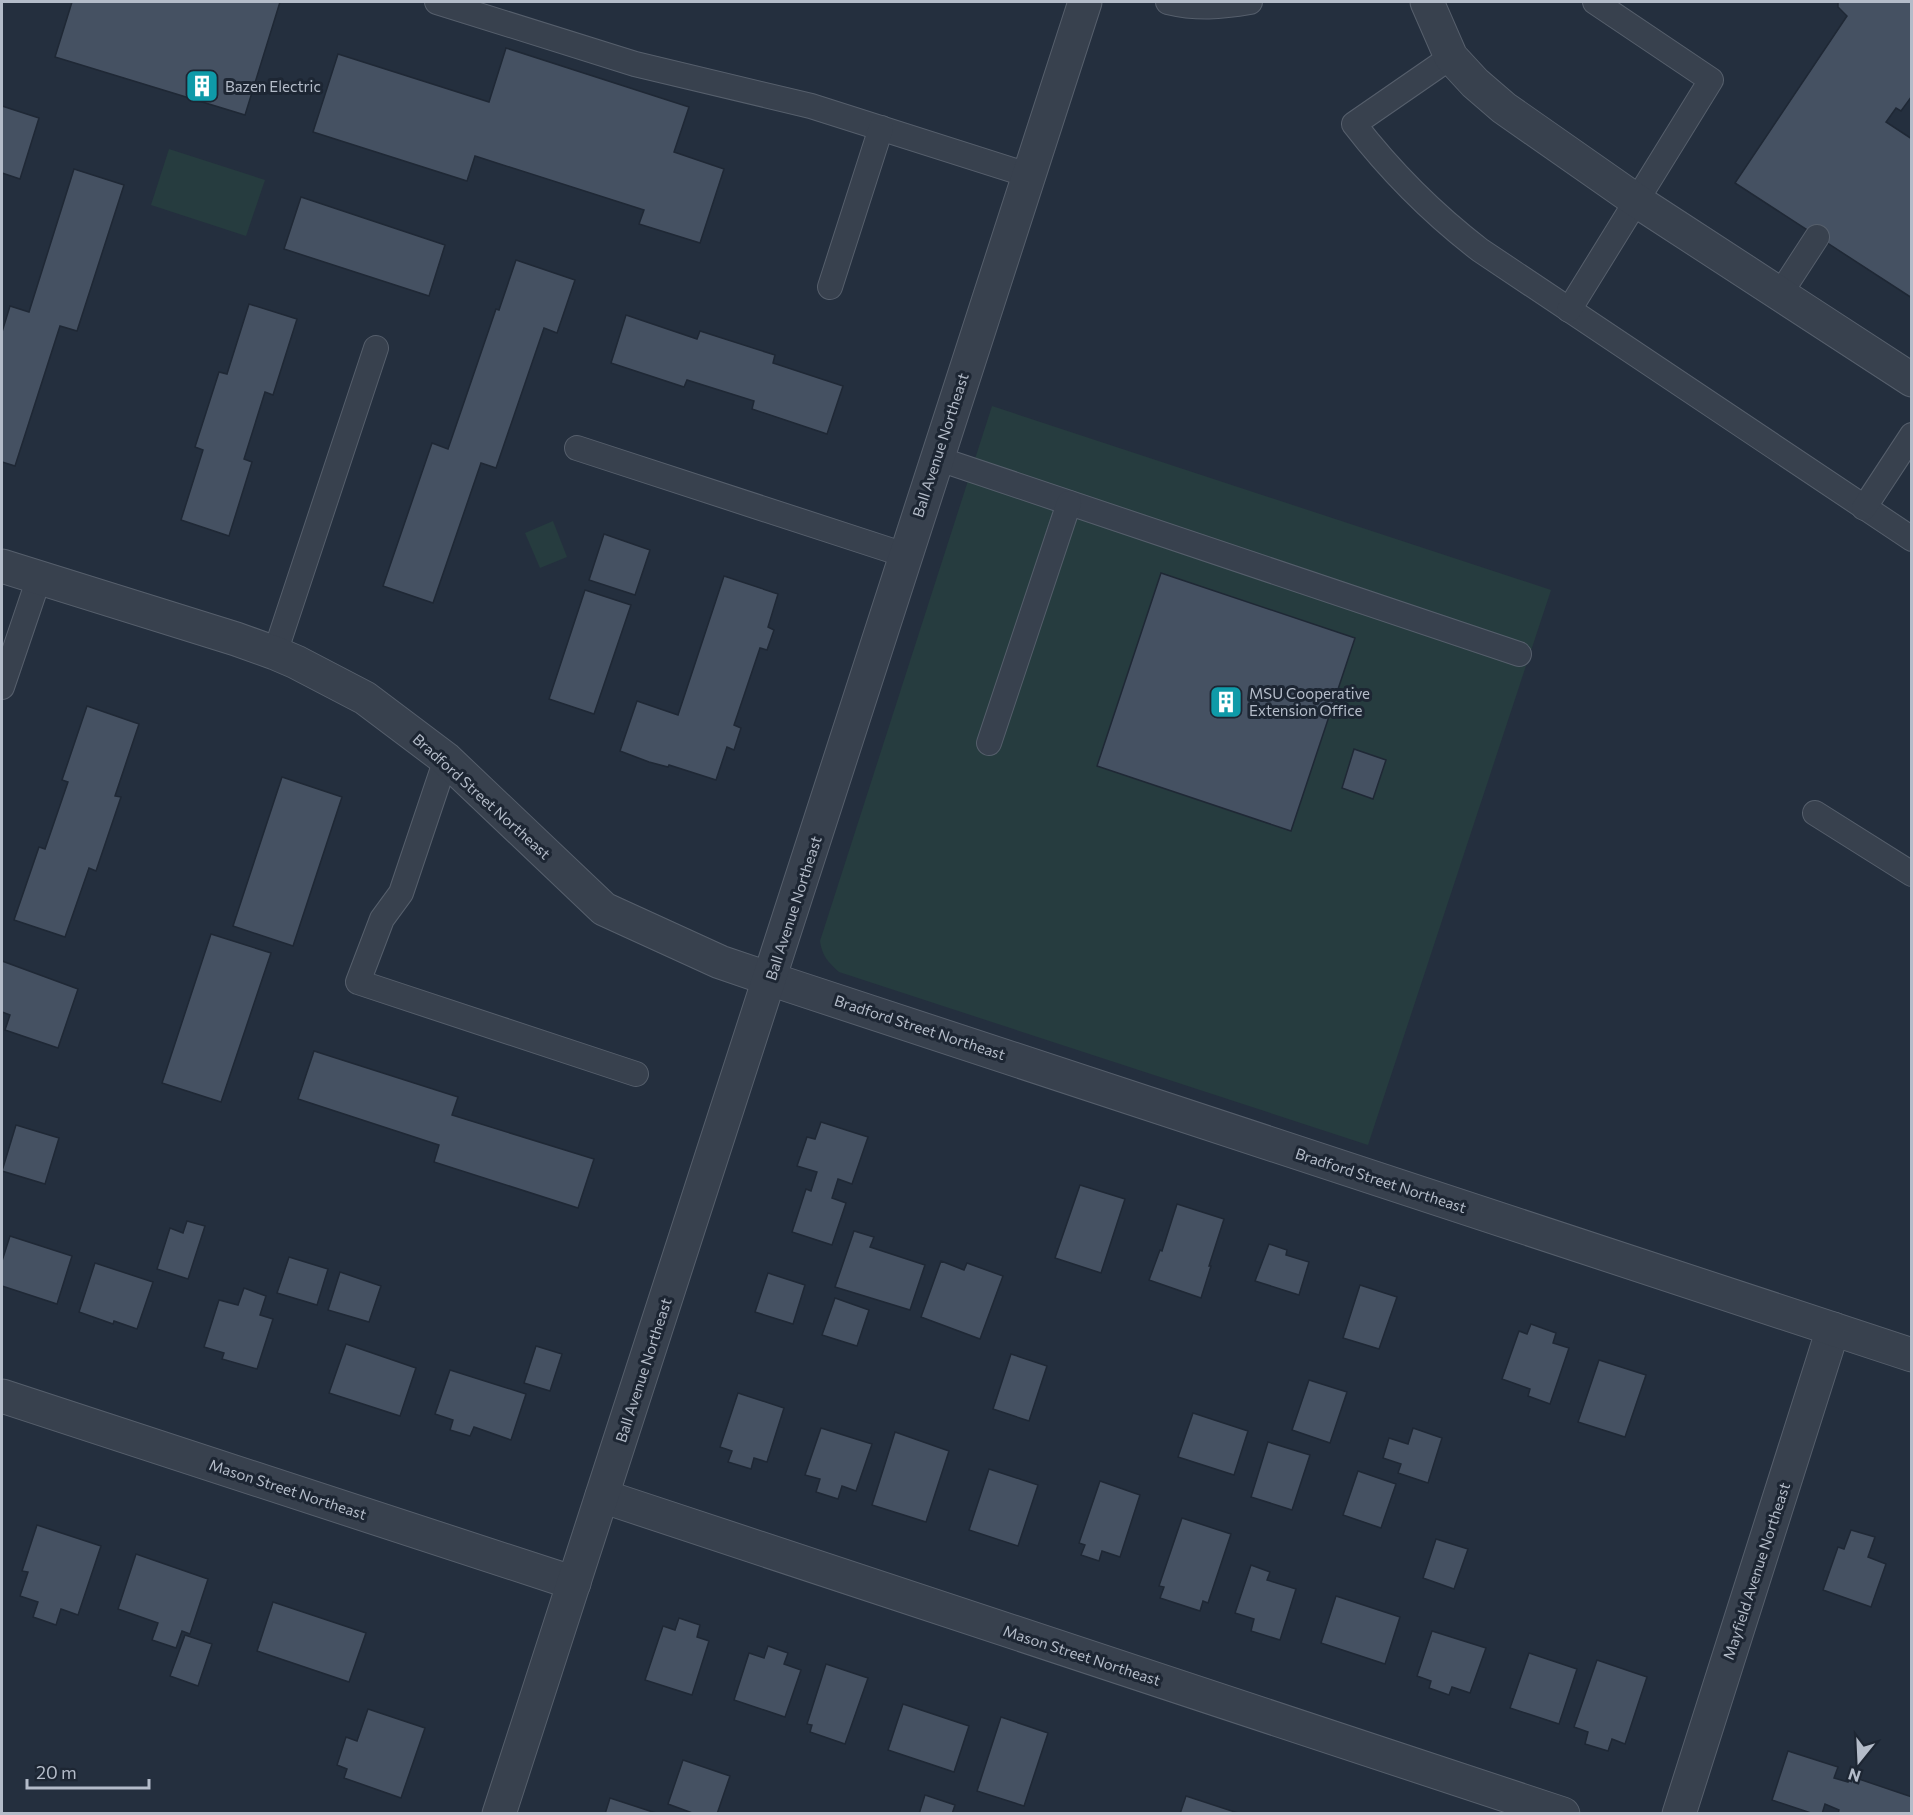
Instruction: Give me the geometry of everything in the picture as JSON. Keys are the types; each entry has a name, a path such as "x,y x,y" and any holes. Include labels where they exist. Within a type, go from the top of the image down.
{"street":[{"name":"Ball Avenue Northeast","path":"499,1814 1085,2"},
{"path":"1427,2 1451,57 1475,83 1504,108 1637,201 1911,380"},
{"name":"Bradford Street Northeast","path":"2,566 275,653 365,698 446,759 604,909 720,962 1911,1355"},
{"name":"Mayfield Avenue Northeast","path":"1679,1814 1833,1329"},
{"name":"Mason Street Northeast","path":"2,1396 574,1583"},
{"name":"Mason Street Northeast","path":"602,1496 1563,1814"}],"lane":[{"path":"437,2 635,64 811,105 1028,175"},
{"path":"1168,2 1196,7 1221,7 1250,2"},
{"path":"1569,310 1711,80 1595,2"},
{"path":"1451,57 1354,124 1377,154 1414,194 1444,222 1480,250 1911,539"},
{"path":"830,287 881,128"},
{"path":"1780,294 1817,237"},
{"path":"275,653 375,348"},
{"path":"1864,508 1911,435"},
{"path":"577,448 905,555"},
{"path":"936,458 1519,654"},
{"path":"989,743 1069,503"},
{"path":"2,687 39,578"},
{"path":"446,759 401,893 382,919 358,982 636,1074"},
{"path":"1815,813 1911,874"}],"green space":[{"path":"169,149 265,180 246,236 151,205"},
{"path":"992,406 1551,590 1368,1145 839,972 824,955 820,941"},
{"path":"553,521 567,557 540,568 525,533"}],"building":[{"name":"Bazen Electric","path":"72,2 280,2 245,115 55,57"},
{"path":"1838,2 1912,2 1912,96 1901,111 1896,108 1886,122 1912,139 1912,298 1735,183 1847,16 1838,7"},
{"path":"506,48 689,107 674,152 724,169 700,243 639,224 644,210 475,156 467,181 313,132 338,54 489,102"},
{"path":"2,106 39,118 20,179 2,173"},
{"path":"74,169 124,185 77,331 60,326 15,466 2,462 2,332 10,306 29,312"},
{"path":"301,197 445,245 429,296 284,249"},
{"path":"516,260 575,280 557,333 544,328 496,468 481,463 433,603 383,586 432,443 448,449 496,309 499,310"},
{"path":"249,304 297,319 273,395 265,392 244,459 252,462 229,536 181,520 203,450 195,447 219,372 227,374"},
{"path":"626,315 697,339 700,331 775,355 773,363 843,386 827,434 752,409 754,401 687,380 684,387 611,363"},
{"path":"604,534 650,550 635,595 589,580"},
{"name":"MSU Cooperative Extension Office","path":"1161,573 1355,638 1291,831 1097,766"},
{"path":"724,576 778,594 768,627 774,630 767,650 760,648 734,725 741,728 734,750 727,747 716,780 669,765 668,767 649,762 620,751 637,701 678,715"},
{"path":"585,590 631,605 594,714 549,699"},
{"path":"87,706 139,724 115,796 121,797 96,871 89,868 65,937 14,920 39,847 45,849 68,782 62,780"},
{"path":"1354,749 1386,760 1373,799 1342,788"},
{"path":"282,777 342,797 293,946 233,926"},
{"path":"211,934 271,953 221,1102 162,1083"},
{"path":"2,961 78,989 58,1048 5,1030 10,1015 2,1012"},
{"path":"314,1051 458,1097 452,1115 594,1159 578,1208 434,1162 439,1145 298,1099"},
{"path":"821,1122 868,1137 852,1184 838,1179 832,1198 846,1203 832,1245 792,1232 806,1189 811,1191 817,1172 797,1166 807,1137 815,1139"},
{"path":"16,1125 59,1138 45,1184 2,1171"},
{"path":"1080,1185 1125,1199 1101,1273 1055,1258"},
{"path":"1177,1204 1224,1219 1201,1298 1149,1280 1160,1250 1162,1251"},
{"path":"187,1221 205,1226 188,1279 157,1269 170,1228 183,1233"},
{"path":"854,1231 874,1237 870,1247 925,1265 910,1310 835,1287"},
{"path":"10,1236 72,1256 57,1304 2,1286 2,1261"},
{"path":"1269,1244 1287,1250 1286,1255 1309,1262 1299,1295 1255,1281"},
{"path":"289,1257 328,1269 317,1305 277,1293"},
{"path":"941,1261 964,1270 967,1263 1003,1276 980,1339 921,1317"},
{"path":"95,1263 153,1282 137,1329 114,1321 113,1324 79,1312"},
{"path":"340,1272 381,1286 369,1322 328,1310"},
{"path":"768,1273 805,1285 793,1324 755,1312"},
{"path":"1360,1285 1397,1297 1379,1349 1343,1338"},
{"path":"244,1288 266,1296 260,1315 273,1319 257,1369 222,1359 224,1353 204,1347 219,1300 238,1305"},
{"path":"835,1298 869,1310 857,1346 822,1335"},
{"path":"1531,1324 1556,1333 1553,1343 1569,1348 1550,1404 1528,1396 1530,1389 1502,1379 1519,1331 1527,1334"},
{"path":"346,1344 416,1368 400,1416 329,1393"},
{"path":"536,1346 562,1354 550,1391 524,1383"},
{"path":"1011,1354 1047,1366 1029,1421 993,1409"},
{"path":"1599,1360 1646,1375 1625,1437 1578,1422"},
{"path":"450,1370 526,1394 511,1440 474,1427 470,1436 450,1430 453,1420 435,1414"},
{"path":"1309,1380 1347,1392 1330,1443 1292,1430"},
{"path":"738,1393 784,1408 767,1462 754,1458 751,1469 728,1462 732,1451 720,1447"},
{"path":"1193,1413 1248,1431 1234,1475 1178,1457"},
{"path":"821,1428 872,1444 856,1491 842,1486 838,1499 816,1492 820,1479 805,1475"},
{"path":"1413,1428 1442,1438 1428,1483 1398,1473 1401,1464 1383,1458 1389,1438 1408,1444"},
{"path":"895,1432 949,1451 926,1522 872,1505"},
{"path":"1268,1442 1310,1455 1292,1510 1251,1497"},
{"path":"989,1469 1038,1485 1018,1546 969,1530"},
{"path":"1358,1471 1396,1484 1381,1528 1343,1515"},
{"path":"1100,1481 1140,1495 1120,1557 1102,1551 1099,1561 1081,1555 1085,1545 1079,1543"},
{"path":"1182,1518 1231,1534 1208,1603 1203,1601 1200,1611 1160,1598 1164,1587 1159,1586"},
{"path":"37,1525 101,1546 78,1615 61,1609 56,1625 33,1617 38,1602 20,1596 28,1572 22,1571"},
{"path":"1851,1530 1875,1537 1868,1557 1886,1564 1871,1607 1823,1590 1838,1547 1844,1549"},
{"path":"1436,1539 1468,1549 1454,1589 1423,1578"},
{"path":"136,1554 208,1579 190,1634 182,1631 176,1648 152,1640 158,1623 118,1609"},
{"path":"1251,1565 1270,1572 1267,1580 1296,1589 1280,1640 1251,1631 1254,1619 1235,1613"},
{"path":"1336,1596 1400,1617 1385,1664 1321,1643"},
{"path":"273,1602 366,1633 349,1682 257,1651"},
{"path":"679,1618 700,1625 697,1637 709,1641 692,1695 645,1680 663,1626 675,1630"},
{"path":"1432,1631 1486,1648 1470,1693 1452,1687 1449,1695 1429,1688 1431,1681 1417,1676"},
{"path":"185,1635 212,1644 198,1686 170,1676"},
{"path":"768,1646 788,1653 784,1664 801,1670 785,1717 734,1700 749,1653 764,1658"},
{"path":"1529,1653 1577,1669 1559,1724 1510,1708"},
{"path":"1597,1660 1647,1677 1625,1744 1612,1739 1608,1751 1585,1744 1588,1732 1574,1727"},
{"path":"826,1664 868,1678 845,1744 810,1732 812,1725 807,1724"},
{"path":"903,1704 969,1726 954,1772 888,1750"},
{"path":"368,1709 425,1728 401,1798 344,1778 347,1769 337,1765 346,1737 357,1741"},
{"path":"1001,1717 1048,1733 1024,1806 977,1791"},
{"path":"1788,1751 1838,1767 1834,1778 1848,1782 1850,1776 1912,1797 1912,1814 1838,1814 1839,1810 1825,1804 1822,1814 1814,1814 1772,1800"},
{"path":"683,1760 730,1776 717,1814 695,1814 668,1804"},
{"path":"925,1795 955,1805 952,1814 919,1814"},
{"path":"1186,1796 1238,1813 1238,1814 1180,1814"},
{"path":"610,1798 659,1814 605,1814"}],"place":[{"name":"Bazen Electric","path":"202,86"},
{"name":"MSU Cooperative Extension Office","path":"1226,702"}]}
